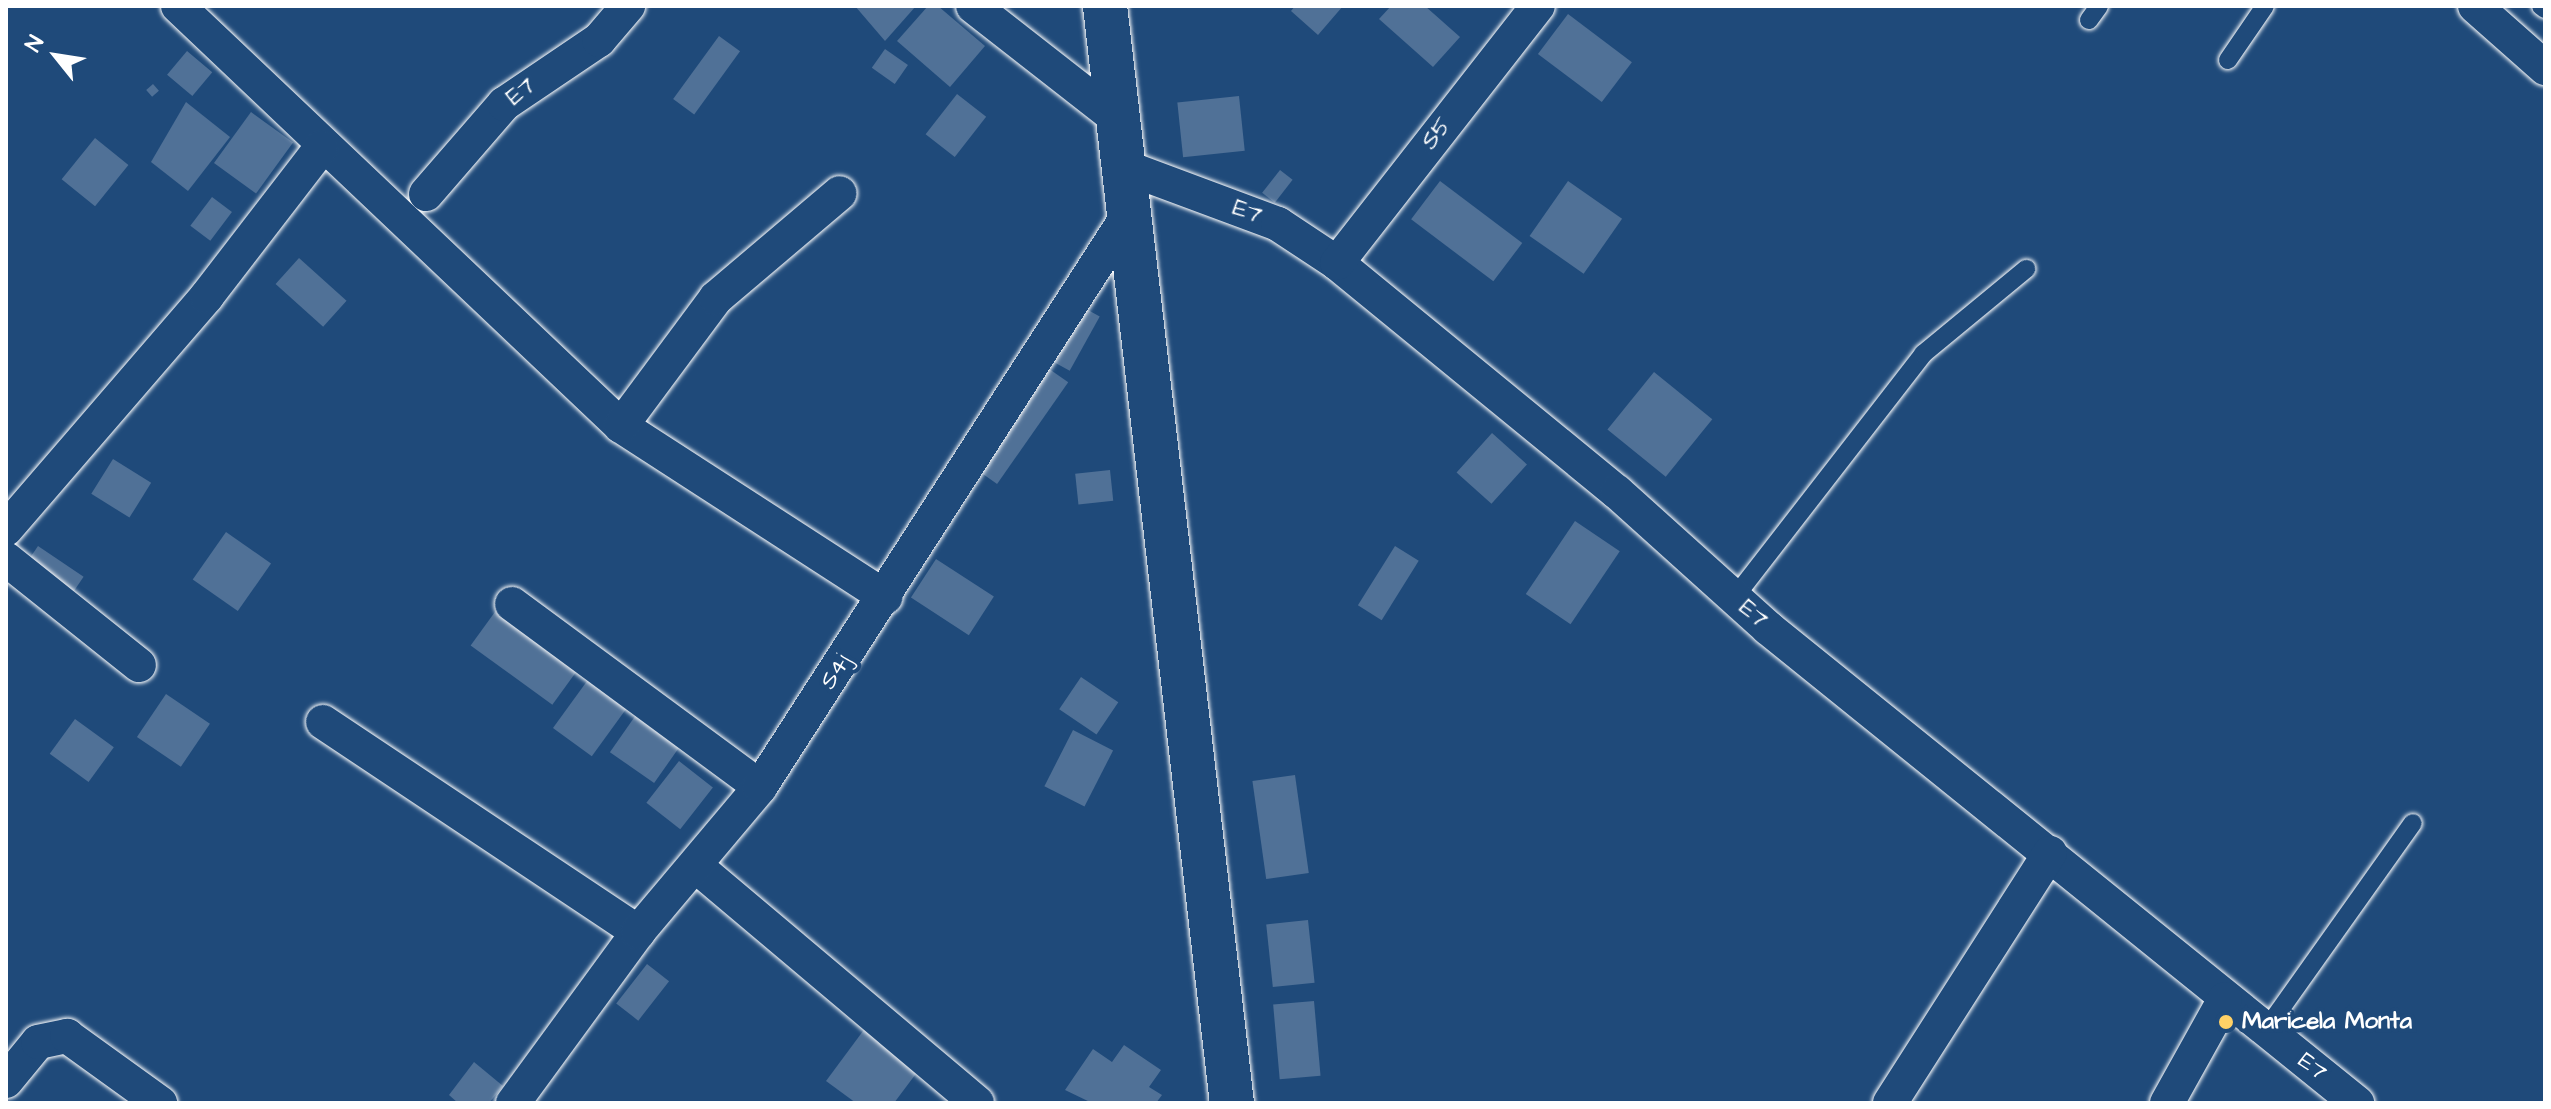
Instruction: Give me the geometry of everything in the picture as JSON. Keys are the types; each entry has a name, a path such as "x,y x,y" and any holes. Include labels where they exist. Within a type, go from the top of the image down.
{"street":[{"path":"178,6 321,148 621,426 885,597"},
{"name":"E7","path":"426,194 504,104 599,40 628,6"},
{"path":"973,6 1120,121"},
{"path":"1105,6 1125,167 1127,217 1232,1103"},
{"name":"S5","path":"1337,263 1538,6"},
{"path":"2475,6 2545,68"},
{"path":"6,529 207,296 321,148"},
{"name":"E7","path":"1125,167 1278,224 1337,263 1734,598 2357,1103"},
{"path":"621,426 652,375 716,298 840,193"},
{"name":"S4j","path":"513,1103 638,932 697,867 760,787 1127,217"},
{"path":"6,559 139,665"},
{"path":"512,604 760,787"},
{"path":"323,722 638,932"},
{"path":"1890,1103 2050,853"},
{"path":"697,867 977,1103"},
{"path":"2167,1103 2225,999"},
{"path":"6,1081 38,1042 67,1036 160,1103"}],"lane":[{"path":"2228,60 2265,6"},
{"path":"1734,598 1923,354 2026,269"},
{"path":"2265,1031 2413,823"}],"building":[{"path":"855,6 916,6 885,41"},
{"path":"928,6 938,6 985,46 950,87 897,41"},
{"path":"1295,6 1343,6 1318,35 1291,11"},
{"path":"1391,6 1425,6 1460,37 1433,67 1379,19"},
{"path":"1568,14 1632,62 1602,102 1538,54"},
{"path":"719,36 740,51 694,114 673,99"},
{"path":"885,49 908,65 895,84 872,68"},
{"path":"187,51 212,72 192,96 167,75"},
{"path":"153,84 159,91 152,97 146,90"},
{"path":"957,94 986,117 955,157 926,134"},
{"path":"1239,96 1245,151 1183,157 1177,102"},
{"path":"186,102 230,137 188,191 151,162"},
{"path":"251,112 293,143 256,194 214,163"},
{"path":"95,138 128,165 95,206 62,179"},
{"path":"1280,170 1293,180 1275,203 1262,193"},
{"path":"1440,181 1522,243 1493,281 1411,219"},
{"path":"1568,181 1622,219 1584,274 1530,236"},
{"path":"212,197 232,212 210,241 190,226"},
{"path":"299,258 347,301 323,327 276,284"},
{"path":"1077,304 1100,317 1070,371 1047,358"},
{"path":"1042,364 1068,382 997,484 971,466"},
{"path":"1654,372 1712,419 1666,477 1607,430"},
{"path":"1492,433 1527,464 1491,504 1457,472"},
{"path":"113,459 151,483 129,518 91,494"},
{"path":"1110,470 1113,501 1078,504 1075,474"},
{"path":"1575,521 1620,551 1571,624 1526,594"},
{"path":"226,532 271,564 238,611 193,580"},
{"path":"38,546 84,577 69,598 23,568"},
{"path":"1395,546 1419,561 1382,620 1358,605"},
{"path":"936,559 994,597 969,635 911,598"},
{"path":"500,605 582,664 552,705 471,645"},
{"path":"590,677 629,705 592,756 553,728"},
{"path":"1081,677 1118,702 1096,734 1059,709"},
{"path":"166,694 210,724 181,767 137,737"},
{"path":"638,712 682,743 654,783 610,752"},
{"path":"75,719 114,747 89,782 50,754"},
{"path":"1073,730 1113,750 1084,807 1044,786"},
{"path":"679,761 713,787 680,829 646,803"},
{"path":"1295,775 1309,873 1266,879 1252,781"},
{"path":"1308,920 1315,983 1273,987 1266,924"},
{"path":"647,964 669,981 638,1021 616,1003"},
{"path":"1314,1001 1321,1076 1280,1079 1273,1005"},
{"path":"866,1027 921,1067 894,1103 856,1103 826,1081"},
{"path":"1124,1045 1161,1070 1149,1087 1162,1095 1156,1103 1092,1103 1065,1090 1093,1049 1112,1062"},
{"path":"474,1062 503,1086 489,1103 458,1103 449,1095"}],"place":[{"name":"Maricela Monta","path":"2226,1022"}]}
